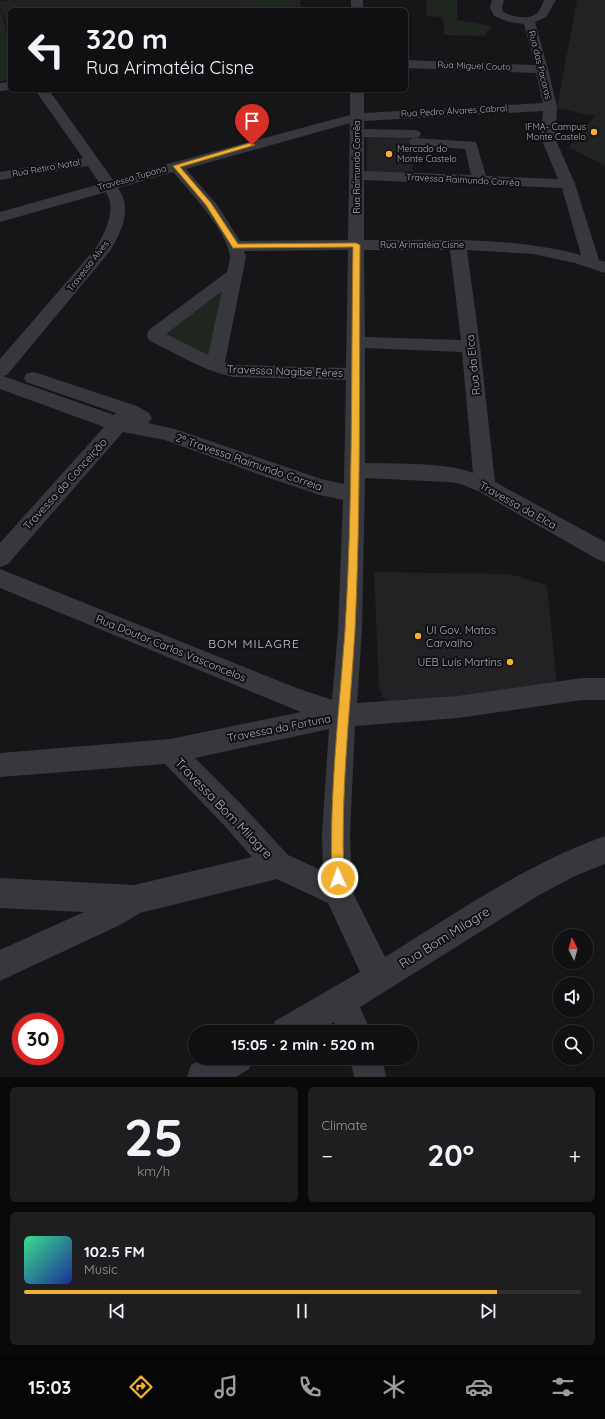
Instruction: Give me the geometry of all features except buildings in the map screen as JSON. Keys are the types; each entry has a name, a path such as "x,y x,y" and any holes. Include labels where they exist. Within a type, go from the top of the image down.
{"street":[{"path":"498,0 496,7 498,14 507,18 529,21"},
{"name":"Rua das Pacaras","path":"550,0 542,15 529,21 542,69 550,107 548,138 568,184 599,266"},
{"name":"Rua Miguel Couto","path":"408,64 542,69"},
{"name":"Travessa Alves","path":"1,372 102,251 113,233 119,208 115,194 43,92"},
{"name":"Rua Raimundo Corrêa","path":"338,893 336,834 342,715 350,631 355,470 357,92"},
{"name":"Rua Pedro Álvares Cabral","path":"357,117 411,113 550,107"},
{"path":"411,113 417,155"},
{"name":"Travessa Tupana","path":"0,217 108,185 357,117"},
{"path":"357,133 417,155 470,145 480,180"},
{"name":"Travessa Raimundo Corrêa","path":"357,175 417,155 480,180 568,184"},
{"name":"Rua Retiro Natal","path":"0,176 92,161"},
{"path":"176,166 208,204 236,246"},
{"name":"Rua Arimatéia Cisne","path":"236,246 458,245 563,254 599,266"},
{"name":"Rua da Elca","path":"458,245 471,346 485,486"},
{"name":"Travessa Nagibe Féres","path":"215,366 238,257 236,246"},
{"name":"Travessa Nagibe Féres","path":"234,274 155,335 156,337 215,366 233,371 355,374"},
{"path":"356,342 471,346"},
{"name":"2ª Travessa Raimundo Correia","path":"1,372 273,472 320,487 354,494"},
{"name":"Travessa da Conceição","path":"0,558 124,418"},
{"name":"Travessa da Elca","path":"355,470 447,474 461,476 485,486 605,554"},
{"name":"Rua Doutor Carlos Vasconcelos","path":"0,578 282,694 342,715"},
{"name":"Travessa da Fortuna","path":"0,765 170,751 342,715 458,707 582,689 605,689"},
{"name":"Travessa Bom Milagre","path":"170,751 232,814 278,864 338,893"},
{"name":"Rua Bom Milagre","path":"299,1025 341,1002 527,885 589,855 605,850"},
{"name":"Travessa Bom Milagre","path":"0,966 110,915 134,900 278,864"},
{"name":"Travessa Bom Milagre","path":"0,893 134,900"},
{"path":"338,893 379,978"},
{"path":"341,1002 352,1025"},
{"path":"203,1077 225,1065"},
{"path":"367,1065 370,1077"}],"shaded area":[{"path":"244,0 296,0 295,8 245,8"},
{"path":"301,0 300,8 8,8 8,30 0,6 0,1"},
{"path":"426,0 457,0 457,20 492,26 484,36 444,35 443,17 427,16"},
{"path":"577,0 605,0 605,166 569,147 595,116 557,108"},
{"path":"0,7 8,37 8,80 0,81"},
{"name":"Mercado do Monte Castelo","path":"367,135 410,136 413,173 367,172"},
{"path":"605,135 605,157 585,141"},
{"path":"226,285 207,357 157,335"},
{"name":"UI Gov. Matos Carvalho","path":"374,572 509,574 547,585 557,687 392,703 383,698 379,688"}],"place":[{"name":"IFMA- Campus Monte Castelo","path":"594,132"},
{"name":"Mercado do Monte Castelo","path":"389,154"},
{"name":"UI Gov. Matos Carvalho","path":"418,636"},
{"name":"UEB Luís Martins","path":"510,662"}],"district":[{"name":"BOM MILAGRE","path":"254,644"}],"route":[{"path":"252,145 176,166 208,204 236,246 356,245 355,470 350,631 342,715 336,834 338,878"}]}
